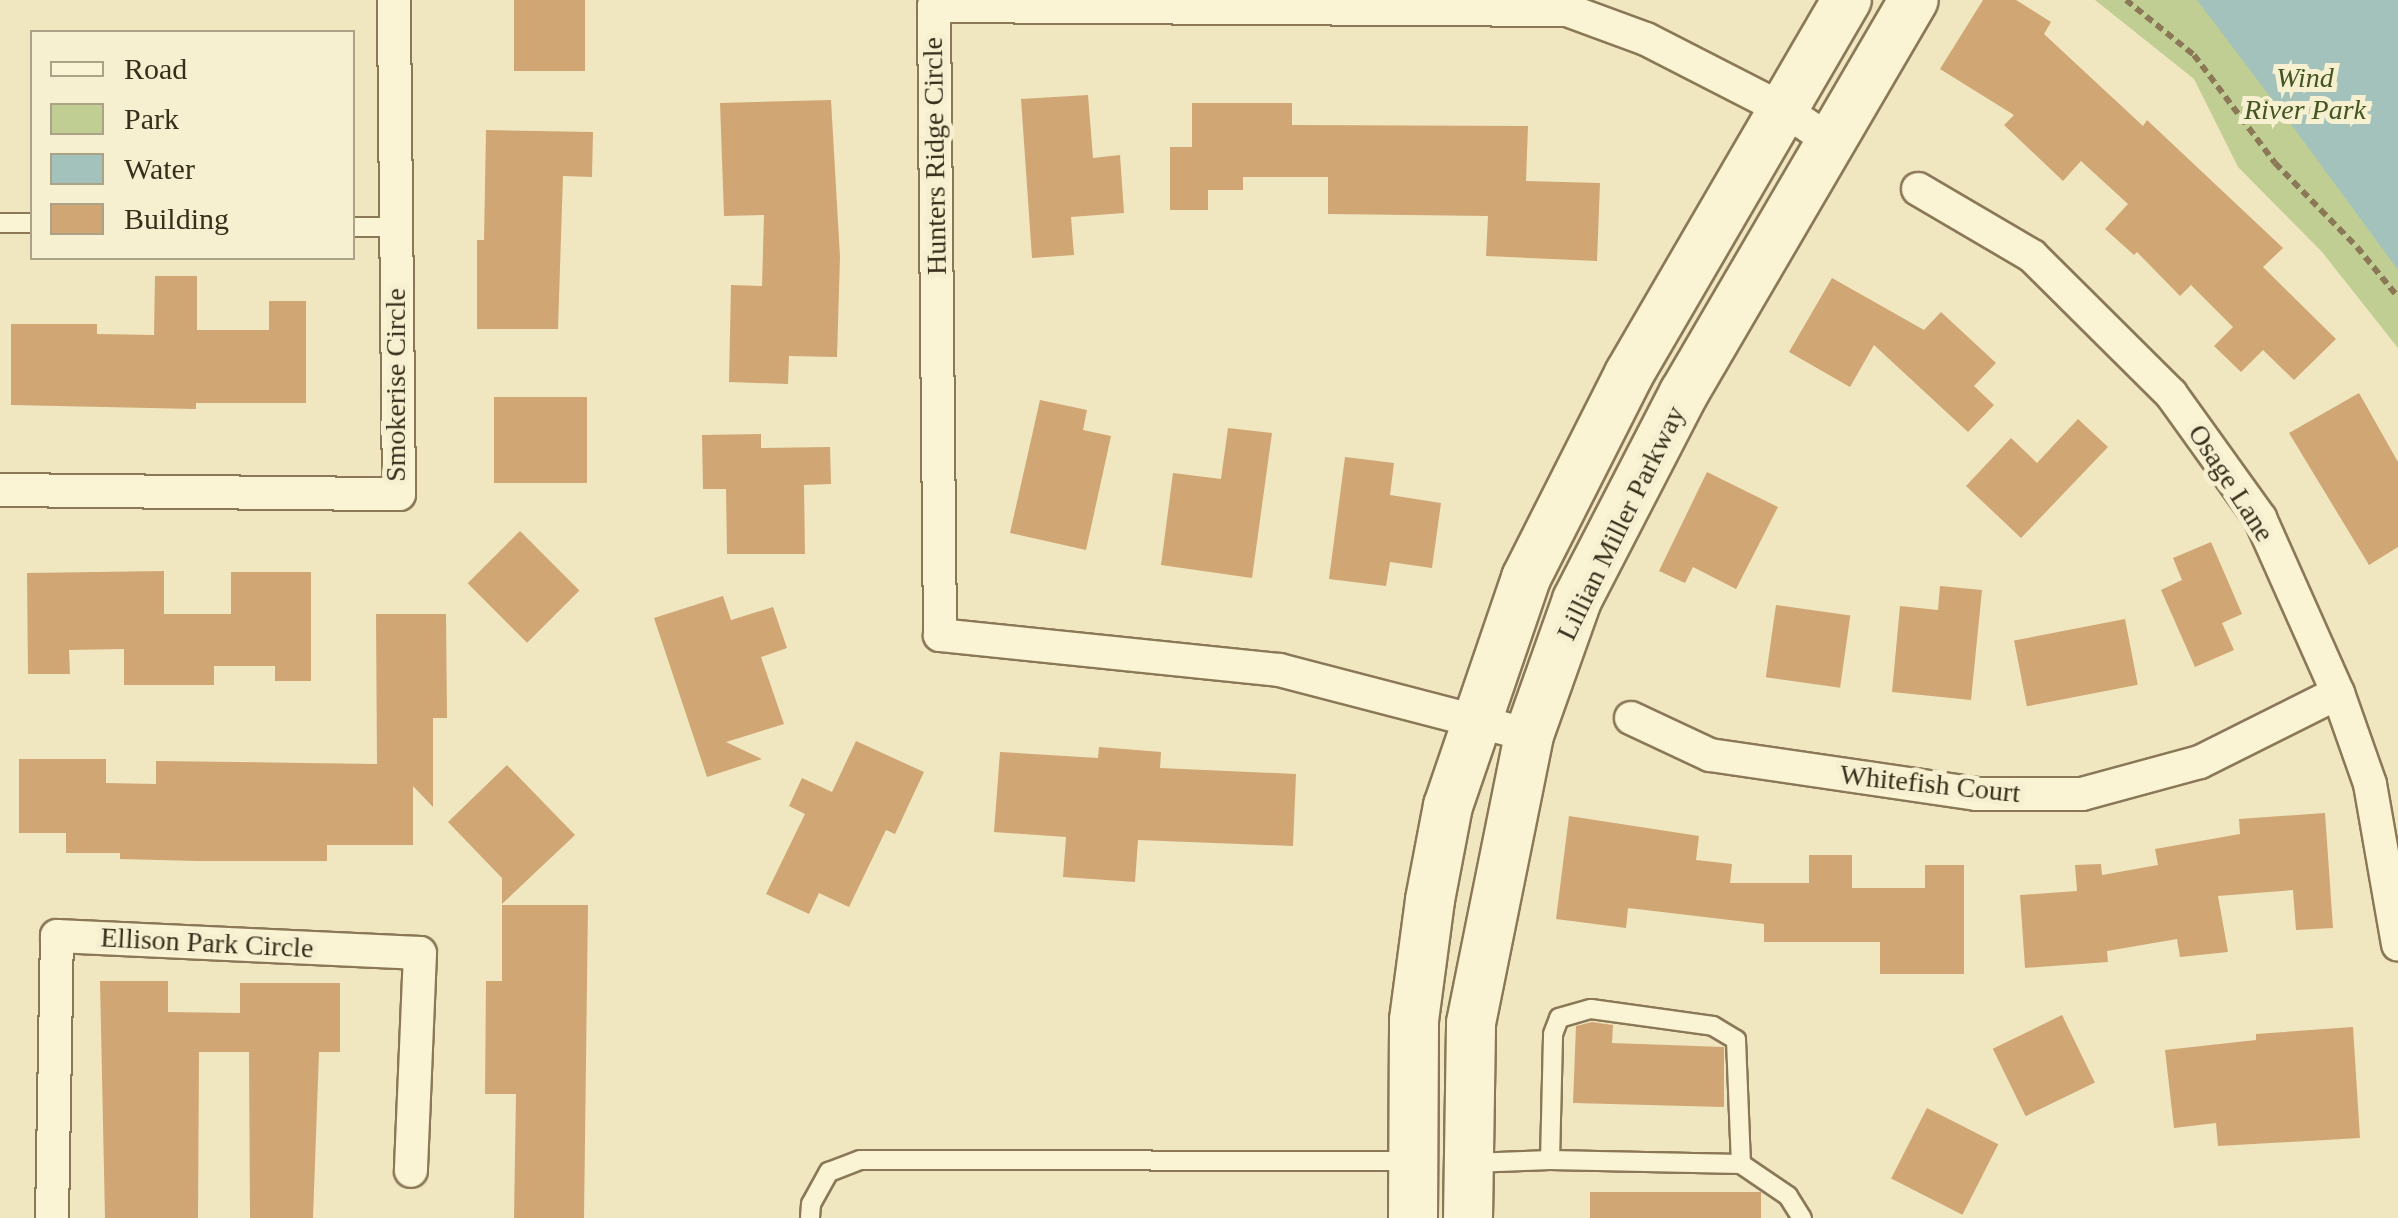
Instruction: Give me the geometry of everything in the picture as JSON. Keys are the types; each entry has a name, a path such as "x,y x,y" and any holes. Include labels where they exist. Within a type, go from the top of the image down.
{"main road":[{"name":"Lillian Miller Parkway","path":"1413,1218 1414,1020 1430,900 1448,806 1526,578 1630,374 1847,0"},
{"name":"Lillian Miller Parkway","path":"1468,1218 1471,1022 1529,735 1577,600 1684,394 1914,0"}],"street":[{"name":"Smokerise Circle","path":"0,490 399,494 394,0"},
{"name":"Hunters Ridge Circle","path":"1529,735 1279,670 940,635 934,6 1567,10 1646,38 1783,109 1830,141"},
{"name":"Osage Lane","path":"1918,189 2032,256 2172,394 2260,518 2338,694 2370,784 2398,945"},
{"name":"Whitefish Court","path":"1631,718 1710,756 1976,794 2082,794 2200,762 2338,694"},
{"name":"Ellison Park Circle","path":"52,1218 57,936 420,953 411,1171"}],"lane":[{"path":"0,223 30,223"},
{"path":"355,227 396,227"},
{"path":"1550,1160 1553,1034 1559,1018 1591,1010 1713,1026 1736,1040 1740,1164"},
{"path":"810,1218 815,1194 829,1172 860,1160 1412,1161"},
{"path":"1466,1164 1550,1160 1740,1164 1788,1196 1802,1218"}],"path":[{"path":"2126,0 2194,55 2275,163 2357,247 2398,298"}],"green space":[{"name":"Wind River Park","path":"2095,0 2398,0 2398,348 2322,252 2238,167 2194,79"}],"water":[{"path":"2197,0 2398,0 2398,270 2296,131"}],"building":[{"path":"514,0 585,0 585,71 514,71"},
{"path":"1983,0 2016,0 2051,22 2044,34 2143,126 2147,120 2283,248 2263,267 2336,339 2294,380 2263,350 2241,372 2214,346 2233,327 2191,285 2180,296 2137,252 2134,255 2105,229 2128,204 2081,161 2063,181 2004,125 2014,115 1940,69"},
{"path":"1088,95 1093,158 1120,155 1124,213 1071,217 1074,255 1032,258 1021,99"},
{"path":"831,100 840,257 837,357 789,356 788,384 729,382 731,285 762,286 764,215 724,216 720,103"},
{"path":"1192,103 1292,103 1292,125 1528,126 1526,181 1600,183 1597,261 1486,256 1488,216 1328,214 1328,177 1243,177 1243,190 1208,190 1208,210 1170,210 1170,147 1192,147"},
{"path":"486,130 593,132 592,177 563,176 558,329 477,329 477,240 484,240"},
{"path":"155,276 197,276 197,330 269,330 269,301 306,301 306,403 196,403 196,409 11,405 11,324 97,324 97,334 154,335"},
{"path":"1832,278 1924,330 1941,312 1996,363 1974,386 1994,405 1968,432 1874,345 1850,387 1789,352"},
{"path":"2359,393 2398,462 2398,547 2369,565 2289,433"},
{"path":"494,397 587,397 587,483 494,483"},
{"path":"1040,400 1087,410 1083,430 1111,436 1086,550 1010,533"},
{"path":"2078,419 2108,447 2021,538 1966,486 2011,438 2037,463"},
{"path":"1228,428 1272,433 1252,578 1161,565 1173,473 1221,479"},
{"path":"761,434 761,448 830,447 831,484 804,485 805,554 727,554 726,489 703,489 702,435"},
{"path":"1345,457 1394,463 1390,495 1441,503 1432,568 1390,562 1386,586 1329,579"},
{"path":"1707,472 1778,507 1736,589 1693,567 1685,583 1659,571"},
{"path":"520,531 579,590 527,643 468,583"},
{"path":"2211,542 2242,614 2222,623 2234,650 2195,667 2161,590 2182,580 2173,558"},
{"path":"164,571 164,614 231,614 231,572 311,572 311,681 275,681 275,666 214,666 214,685 124,685 124,649 69,650 70,674 28,674 27,573"},
{"path":"1940,586 1982,590 1971,700 1892,692 1900,606 1938,610"},
{"path":"723,596 731,620 773,607 787,648 761,657 784,724 726,742 762,759 707,777 654,618"},
{"path":"1776,605 1850,615 1840,688 1766,677"},
{"path":"376,614 446,614 447,718 433,718 433,807 413,786 413,845 327,845 327,861 120,859 120,853 66,853 66,833 19,833 19,759 106,759 106,783 156,784 156,761 377,764"},
{"path":"2125,619 2138,685 2027,706 2014,641"},
{"path":"856,741 924,772 895,834 886,830 849,907 819,893 809,914 766,894 805,814 789,806 802,778 832,792"},
{"path":"1099,747 1161,752 1160,768 1296,774 1293,846 1138,840 1135,882 1063,877 1066,837 994,832 1000,752 1098,758"},
{"path":"507,765 575,835 502,904 502,878 448,822"},
{"path":"2325,813 2333,928 2296,930 2293,890 2218,896 2228,952 2180,957 2177,939 2107,951 2108,962 2025,968 2020,895 2077,891 2075,865 2101,864 2102,875 2158,865 2155,849 2240,834 2239,819"},
{"path":"1569,816 1699,836 1696,860 1732,864 1730,883 1809,883 1809,855 1852,855 1852,888 1925,888 1925,865 1964,865 1964,974 1880,974 1880,942 1764,942 1764,924 1628,908 1626,928 1556,919"},
{"path":"502,905 588,905 584,1218 514,1218 516,1094 485,1094 486,981 502,981"},
{"path":"100,981 168,981 168,1012 240,1013 240,983 340,983 340,1052 319,1052 313,1218 250,1218 249,1052 199,1052 198,1218 105,1218"},
{"path":"2062,1015 2095,1082 2026,1116 1993,1049"},
{"path":"1592,1022 1613,1025 1612,1043 1724,1047 1724,1107 1573,1103 1576,1026"},
{"path":"2353,1027 2360,1138 2218,1146 2216,1123 2174,1128 2165,1050 2256,1040 2256,1034"},
{"path":"1927,1108 1998,1144 1962,1215 1891,1178"},
{"path":"1590,1192 1761,1192 1761,1218 1590,1218"}]}
